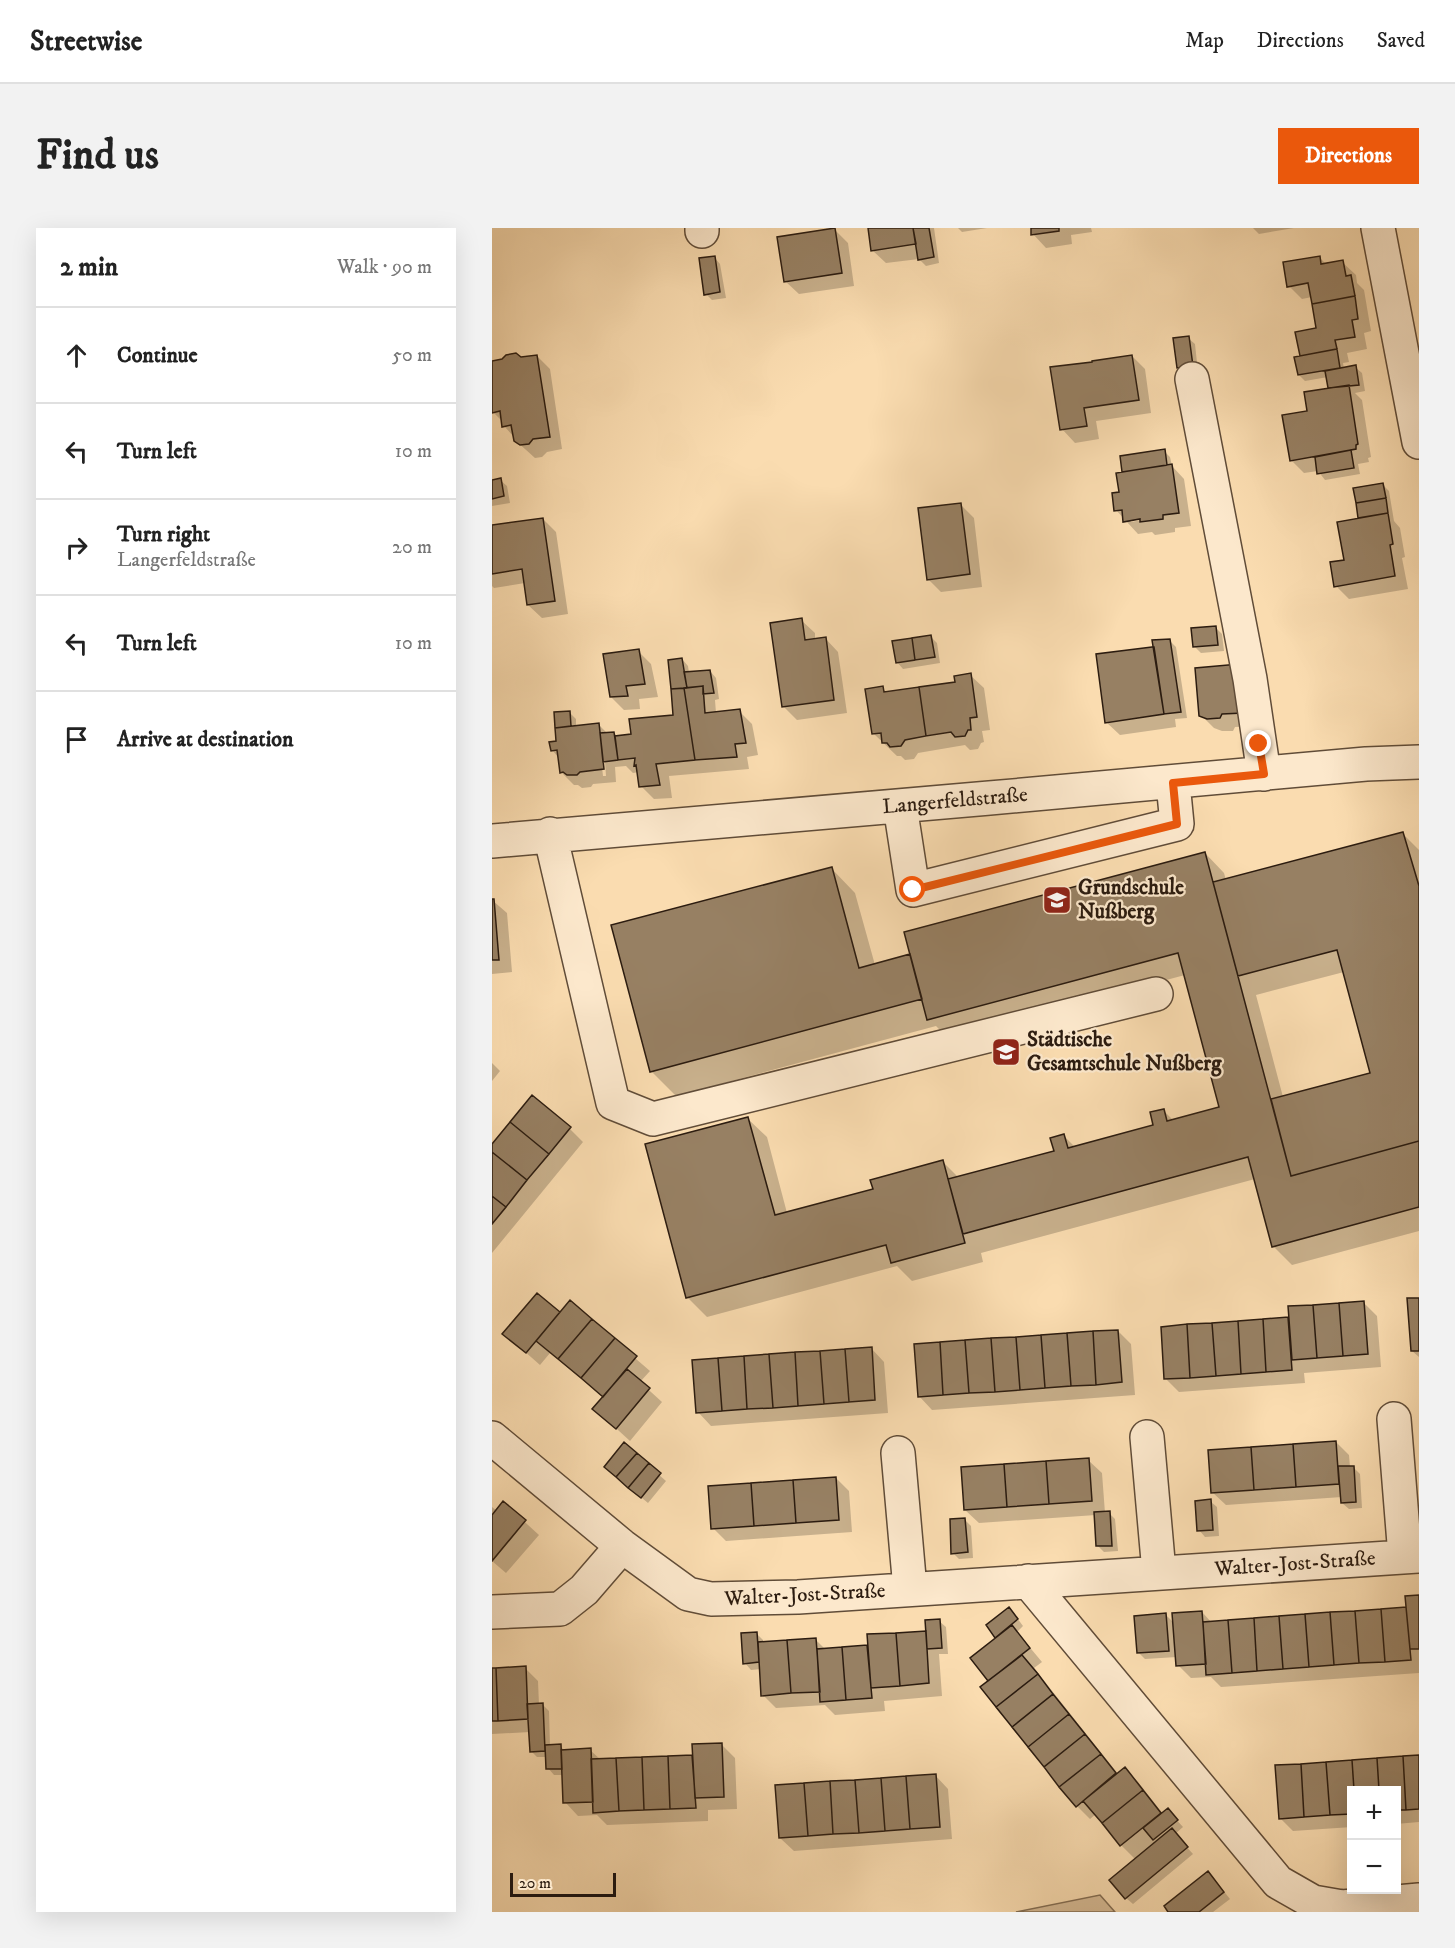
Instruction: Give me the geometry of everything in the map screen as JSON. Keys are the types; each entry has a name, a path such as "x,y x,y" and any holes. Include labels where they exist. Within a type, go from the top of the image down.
{"street":[{"path":"1378,228 1419,442"},
{"path":"1192,379 1250,679 1264,774"},
{"name":"Langerfeldstraße","path":"492,841 550,834 1173,783 1366,764 1419,762"},
{"path":"900,806 913,890 1177,824 1173,783"},
{"path":"550,834 613,1103 653,1119 1156,994"},
{"path":"1394,1419 1412,1556"},
{"path":"1147,1437 1159,1572"},
{"name":"Walter-Jost-Straße","path":"492,1438 622,1546 688,1594 711,1599 798,1597 1412,1556"},
{"path":"898,1454 910,1589"},
{"path":"492,1612 560,1609 584,1590 622,1546"},
{"path":"1028,1581 1278,1882 1313,1902 1342,1907 1419,1899"}],"shaded area":[{"path":"1100,1895 1115,1912 1016,1912"}],"building":[{"path":"835,228 842,273 784,282 777,237"},
{"path":"868,228 913,228 916,244 871,251"},
{"path":"913,228 929,228 934,257 918,260"},
{"path":"1031,228 1059,228 1059,231 1031,235"},
{"path":"715,256 720,292 704,295 699,258"},
{"path":"1320,256 1321,264 1343,260 1346,276 1351,275 1355,296 1312,304 1308,283 1287,287 1283,262"},
{"path":"1355,296 1358,319 1352,320 1355,337 1335,340 1337,349 1300,356 1295,332 1316,328 1312,304"},
{"path":"1189,336 1193,366 1177,368 1173,338"},
{"path":"1337,349 1340,368 1298,375 1294,357"},
{"path":"516,353 521,357 537,355 550,437 533,439 529,444 520,445 514,441 511,425 502,427 500,411 492,413 492,361"},
{"path":"1132,355 1139,400 1084,408 1087,426 1060,430 1050,367"},
{"path":"1356,365 1359,385 1328,388 1325,371"},
{"path":"1349,385 1358,444 1356,449 1290,461 1282,415 1307,411 1304,392"},
{"path":"1165,449 1167,465 1122,472 1120,456"},
{"path":"1351,450 1354,468 1317,474 1315,457"},
{"path":"1172,464 1179,513 1163,515 1163,519 1123,522 1122,510 1114,511 1112,493 1119,492 1116,473"},
{"path":"501,478 504,496 492,499 492,480"},
{"path":"1383,483 1386,498 1356,503 1353,488"},
{"path":"1386,498 1388,513 1358,518 1356,503"},
{"path":"961,503 970,574 927,580 918,508"},
{"path":"1388,513 1395,576 1334,587 1330,562 1344,560 1337,522"},
{"path":"543,518 555,601 527,605 522,569 492,574 492,525"},
{"path":"802,618 805,640 826,637 834,700 782,707 770,623"},
{"path":"1216,626 1218,645 1193,647 1191,628"},
{"path":"931,635 935,657 915,660 912,638"},
{"path":"912,638 915,660 896,663 892,641"},
{"path":"1170,639 1181,712 1164,714 1152,640"},
{"path":"1154,647 1164,714 1105,723 1096,654"},
{"path":"639,649 645,684 626,686 628,696 610,697 603,654"},
{"path":"682,658 687,688 671,689 668,660"},
{"path":"1239,664 1243,713 1222,714 1220,718 1207,719 1199,716 1195,668"},
{"path":"710,670 714,693 703,694 703,686 687,688 684,672"},
{"path":"971,673 977,717 970,718 971,730 968,730 965,736 955,737 951,732 926,736 919,687 955,682 954,676"},
{"path":"703,686 705,713 740,709 746,743 735,744 737,757 695,760 684,688"},
{"path":"883,686 884,692 919,687 926,736 905,740 901,746 890,747 887,743 882,743 881,733 872,734 865,689"},
{"path":"684,688 695,760 656,764 660,785 639,787 636,765 634,766 635,758 618,760 615,736 631,734 629,719 673,715 671,689"},
{"path":"570,711 571,726 555,728 554,712"},
{"path":"599,723 604,769 580,772 577,775 560,773 557,750 551,751 549,742 556,741 555,728"},
{"path":"614,732 618,760 603,762 600,733"},
{"path":"1403,832 1419,886 1419,1141 1291,1176 1271,1099 1370,1073 1337,950 1238,976 1213,882"},
{"path":"1205,852 1291,1176 1419,1141 1419,1207 1272,1247 1248,1157 963,1234 948,1179 1054,1151 1050,1138 1064,1134 1068,1148 1153,1125 1150,1112 1164,1109 1167,1121 1219,1107 1178,953 927,1020 904,932"},
{"path":"832,867 859,968 910,954 922,999 650,1072 611,925"},
{"path":"492,899 494,899 499,960 492,960"},
{"path":"532,1095 571,1127 549,1154 510,1122"},
{"path":"748,1117 775,1215 873,1189 870,1180 943,1160 965,1243 891,1263 886,1245 686,1298 645,1144"},
{"path":"510,1122 549,1154 527,1180 492,1152 492,1144"},
{"path":"492,1152 527,1180 506,1207 492,1196"},
{"path":"492,1196 506,1207 492,1224"},
{"path":"537,1293 560,1312 526,1353 502,1334"},
{"path":"1407,1298 1419,1298 1419,1351 1411,1351"},
{"path":"570,1300 592,1319 558,1359 536,1341"},
{"path":"1364,1301 1368,1354 1343,1356 1339,1303"},
{"path":"1339,1303 1343,1356 1317,1358 1313,1305"},
{"path":"1313,1305 1317,1358 1292,1360 1288,1306"},
{"path":"1288,1317 1292,1370 1266,1372 1263,1319"},
{"path":"592,1319 615,1338 581,1378 558,1359"},
{"path":"1263,1319 1266,1372 1241,1374 1238,1321"},
{"path":"1238,1321 1241,1374 1216,1376 1212,1323"},
{"path":"1212,1323 1216,1376 1190,1378 1187,1324"},
{"path":"1187,1324 1190,1378 1164,1379 1161,1327"},
{"path":"1118,1330 1122,1382 1096,1385 1093,1331"},
{"path":"1093,1331 1096,1385 1071,1386 1067,1333"},
{"path":"1067,1333 1071,1386 1045,1388 1041,1335"},
{"path":"1041,1335 1045,1388 1020,1390 1016,1337"},
{"path":"1016,1337 1020,1390 995,1392 991,1338"},
{"path":"615,1338 637,1356 603,1397 581,1378"},
{"path":"991,1338 995,1392 969,1393 965,1340"},
{"path":"965,1340 969,1393 943,1395 940,1342"},
{"path":"940,1342 943,1395 918,1397 914,1344"},
{"path":"872,1347 875,1400 849,1402 845,1349"},
{"path":"845,1349 849,1402 824,1404 820,1351"},
{"path":"820,1351 824,1404 798,1406 795,1352"},
{"path":"795,1352 798,1406 773,1408 769,1354"},
{"path":"769,1354 773,1408 747,1409 744,1356"},
{"path":"744,1356 747,1409 722,1411 718,1358"},
{"path":"718,1358 722,1411 696,1413 692,1360"},
{"path":"627,1369 650,1388 616,1429 592,1409"},
{"path":"1336,1441 1339,1484 1296,1487 1293,1444"},
{"path":"624,1442 637,1453 616,1477 604,1467"},
{"path":"1293,1444 1296,1487 1254,1490 1251,1447"},
{"path":"1251,1447 1254,1490 1211,1493 1208,1450"},
{"path":"637,1453 649,1463 628,1488 616,1477"},
{"path":"1089,1458 1092,1501 1049,1504 1046,1461"},
{"path":"1046,1461 1049,1504 1007,1507 1004,1464"},
{"path":"649,1463 661,1473 641,1498 628,1488"},
{"path":"1004,1464 1007,1507 964,1510 961,1467"},
{"path":"1338,1466 1354,1466 1356,1502 1341,1503"},
{"path":"836,1477 839,1520 796,1523 793,1480"},
{"path":"793,1480 796,1523 754,1526 751,1483"},
{"path":"751,1483 754,1526 711,1529 708,1486"},
{"path":"1211,1499 1213,1530 1197,1531 1195,1501"},
{"path":"503,1501 526,1520 492,1561 492,1515"},
{"path":"1110,1511 1112,1546 1096,1546 1094,1512"},
{"path":"965,1518 968,1552 951,1554 950,1519"},
{"path":"1419,1595 1419,1649 1410,1649 1405,1596"},
{"path":"1009,1607 1018,1619 995,1638 986,1625"},
{"path":"1406,1607 1411,1660 1385,1662 1381,1609"},
{"path":"1381,1609 1385,1662 1359,1663 1355,1611"},
{"path":"1202,1611 1206,1664 1176,1666 1172,1613"},
{"path":"1355,1611 1359,1663 1334,1665 1330,1612"},
{"path":"1330,1612 1334,1665 1309,1667 1305,1614"},
{"path":"1166,1613 1169,1651 1137,1653 1134,1616"},
{"path":"1305,1614 1309,1667 1283,1669 1279,1616"},
{"path":"1279,1616 1283,1669 1257,1671 1254,1618"},
{"path":"1254,1618 1257,1671 1232,1673 1228,1620"},
{"path":"940,1619 942,1648 927,1649 925,1620"},
{"path":"1228,1620 1232,1673 1206,1675 1203,1622"},
{"path":"1012,1625 1030,1648 988,1681 970,1658"},
{"path":"926,1631 929,1683 900,1686 896,1633"},
{"path":"757,1632 759,1662 743,1664 741,1633"},
{"path":"896,1633 900,1686 871,1688 867,1634"},
{"path":"816,1638 820,1692 791,1693 787,1640"},
{"path":"787,1640 791,1693 761,1696 758,1642"},
{"path":"867,1645 872,1698 846,1700 842,1647"},
{"path":"842,1647 846,1700 820,1702 817,1649"},
{"path":"1022,1655 1038,1674 996,1707 980,1687"},
{"path":"526,1666 528,1719 498,1721 496,1668"},
{"path":"492,1668 496,1668 498,1721 492,1721"},
{"path":"1038,1674 1053,1694 1012,1727 996,1707"},
{"path":"1053,1694 1069,1714 1028,1747 1012,1727"},
{"path":"543,1703 545,1751 530,1752 527,1704"},
{"path":"1069,1714 1085,1734 1044,1767 1028,1747"},
{"path":"1085,1734 1101,1754 1059,1787 1044,1767"},
{"path":"722,1743 724,1797 695,1798 692,1744"},
{"path":"561,1744 562,1769 546,1769 545,1745"},
{"path":"591,1748 593,1802 563,1803 561,1750"},
{"path":"1101,1754 1116,1773 1076,1807 1059,1787"},
{"path":"692,1755 696,1808 670,1809 668,1756"},
{"path":"1419,1755 1419,1809 1406,1810 1403,1756"},
{"path":"668,1756 670,1809 644,1810 642,1757"},
{"path":"1403,1756 1406,1810 1401,1810 1401,1786 1379,1786 1377,1758"},
{"path":"642,1757 644,1810 619,1811 616,1758"},
{"path":"616,1758 619,1811 593,1813 591,1759"},
{"path":"1377,1758 1379,1786 1354,1786 1352,1760"},
{"path":"1352,1760 1354,1786 1347,1786 1347,1814 1330,1815 1326,1762"},
{"path":"1326,1762 1330,1815 1304,1817 1301,1764"},
{"path":"1301,1764 1304,1817 1279,1819 1275,1765"},
{"path":"1125,1767 1143,1790 1102,1823 1083,1801"},
{"path":"936,1774 940,1827 910,1829 906,1776"},
{"path":"906,1776 910,1829 885,1831 881,1778"},
{"path":"881,1778 885,1831 859,1833 855,1780"},
{"path":"855,1780 859,1833 833,1834 830,1781"},
{"path":"830,1781 833,1834 808,1836 804,1783"},
{"path":"804,1783 808,1836 779,1838 775,1785"},
{"path":"1143,1790 1161,1813 1120,1846 1102,1823"},
{"path":"1168,1808 1178,1820 1153,1840 1143,1828"},
{"path":"1172,1828 1188,1847 1125,1899 1109,1880"},
{"path":"1208,1871 1224,1892 1199,1912 1168,1912 1164,1906"}],"place":[{"name":"Grundschule Nußberg","path":"1057,900"},
{"name":"Städtische Gesamtschule Nußberg","path":"1006,1052"}],"route":[{"path":"913,890 1177,824 1173,783 1264,774 1259,744"}]}
